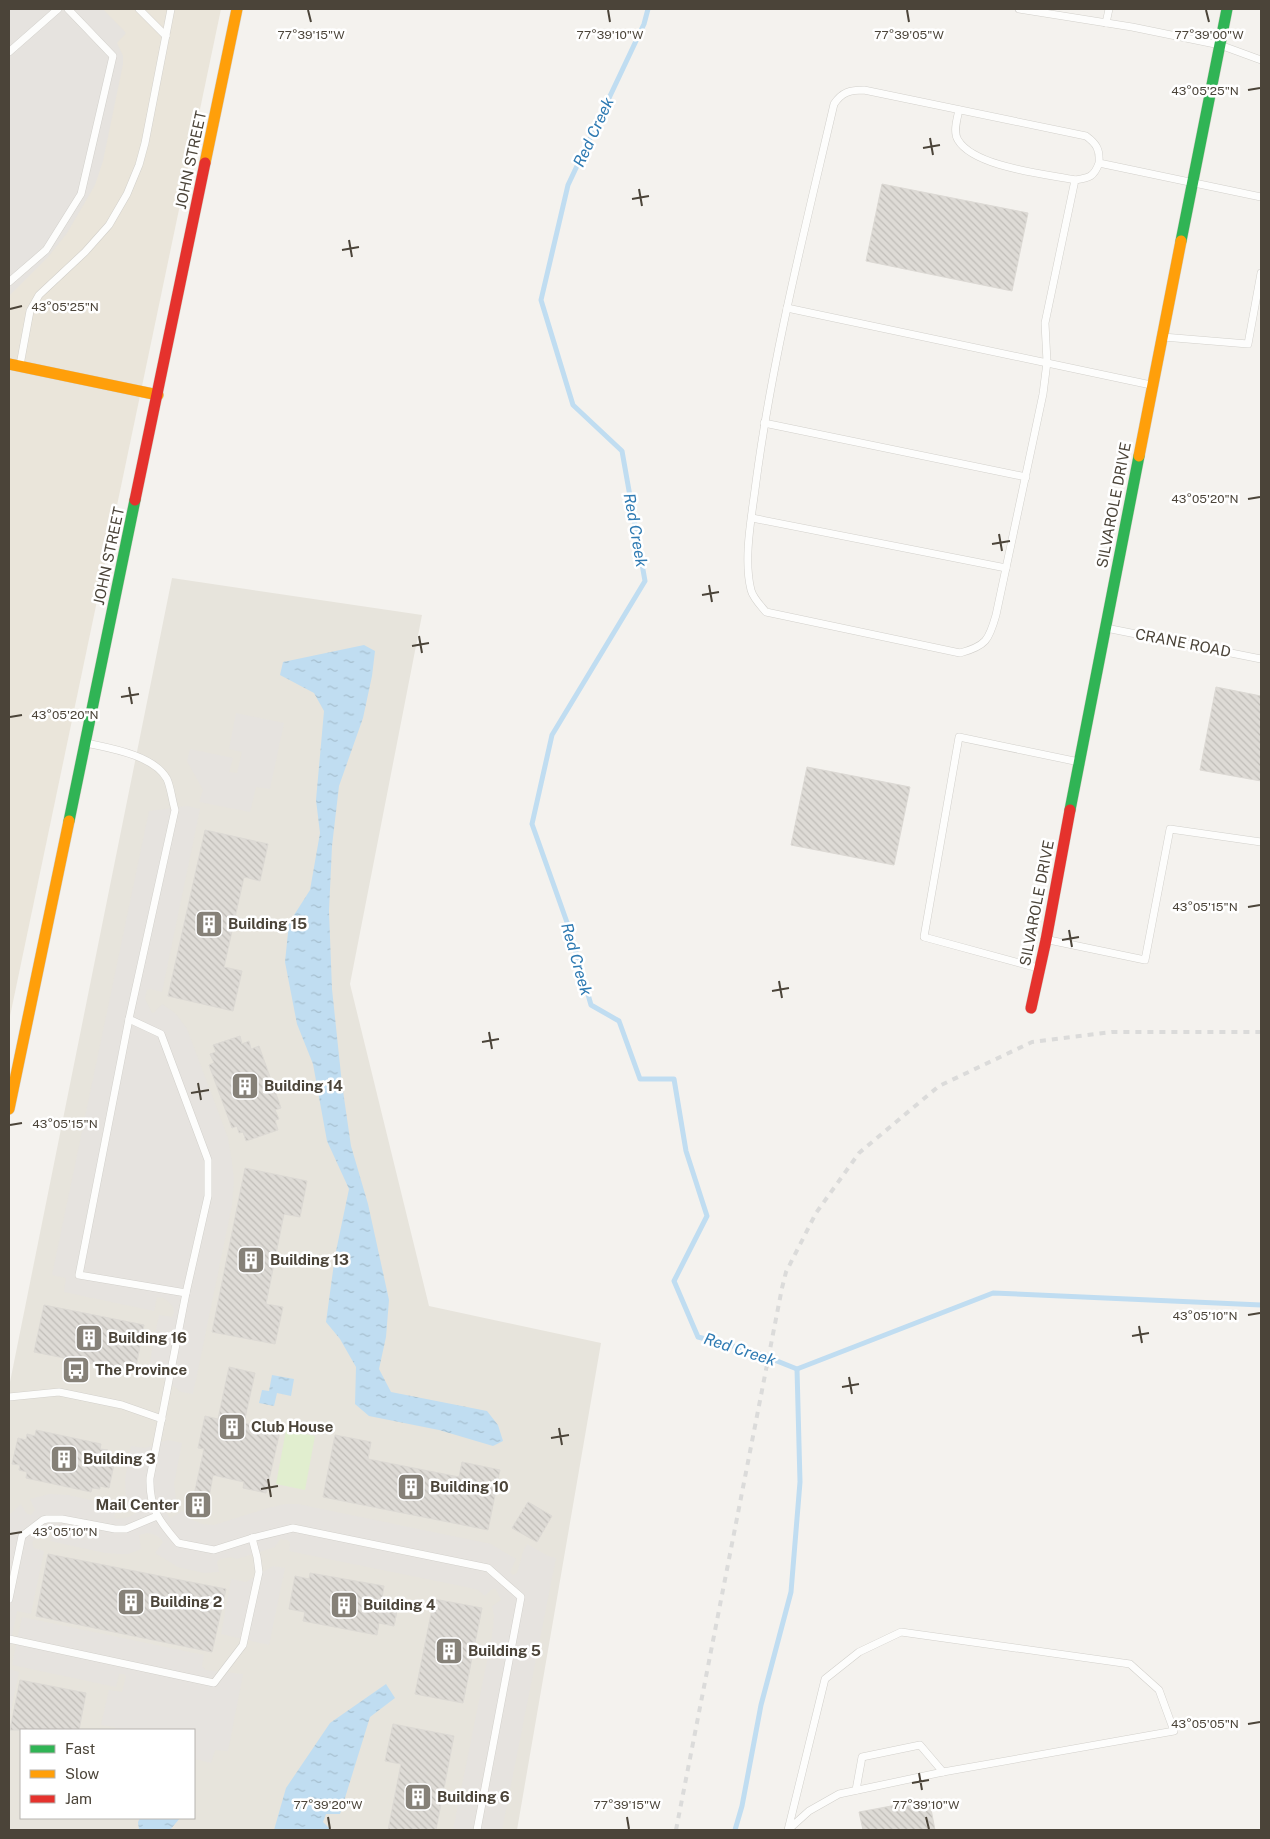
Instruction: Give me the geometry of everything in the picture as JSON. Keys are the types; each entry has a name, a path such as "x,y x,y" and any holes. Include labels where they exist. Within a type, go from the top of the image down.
{"street":[{"name":"JOHN STREET","path":"9,1109 237,9"},
{"name":"SILVAROLE DRIVE","path":"1031,1008 1046,940 1079,762 1227,9"},
{"path":"14,365 158,395"}],"lane":[{"path":"9,52 58,9"},
{"path":"9,282 46,250 82,194 111,66 113,56 68,9"},
{"path":"139,9 166,36"},
{"path":"14,365 30,311 39,295 85,252 109,225 127,194 139,165 145,143 171,9"},
{"path":"1019,9 1106,23 1220,45 1261,60"},
{"path":"1106,23 1109,9"},
{"path":"959,110 956,124 957,140 970,152 993,164 1075,180 1087,178 1096,172 1100,153 1096,144 1086,136 864,90 852,90 840,95 834,104 787,308 764,424 748,565 751,592 766,612 960,653 978,648 991,634 1043,394 1047,362 1045,323 1075,180"},
{"path":"1099,163 1261,197"},
{"path":"1163,337 1248,344 1261,273"},
{"path":"787,308 1153,386"},
{"path":"764,424 1026,477"},
{"path":"752,518 1006,568"},
{"name":"CRANE ROAD","path":"1106,628 1261,658"},
{"path":"1039,968 924,937 958,737 1079,762"},
{"path":"85,743 131,753 159,770 167,780 175,810 129,1019 79,1275 186,1293"},
{"path":"1046,940 1145,960 1170,829 1261,842"},
{"path":"129,1019 160,1034 208,1160 208,1196 186,1293 150,1478 152,1506 157,1516 178,1544 214,1550 293,1528 488,1568 521,1597 477,1830"},
{"path":"9,1397 59,1392 122,1405 162,1419"},
{"path":"9,1599 22,1536 43,1520 62,1519 115,1529 126,1529 157,1516"},
{"path":"9,1639 214,1683 243,1645 259,1572 252,1538"},
{"path":"901,1632 1130,1664 1159,1690 1174,1731 943,1772 839,1794 816,1807 788,1830 825,1679 859,1652 901,1632"},
{"path":"856,1790 862,1757 920,1745 943,1772"}],"shaded area":[{"path":"9,9 221,9 9,1021"},
{"path":"11,9 103,9 126,33 117,43 123,56 123,64 103,161 95,185 67,233 48,257 9,296 9,11"},
{"path":"172,578 422,615 350,984 429,1306 601,1343 517,1830 9,1830 9,1387"},
{"path":"236,713 284,723 270,789 256,787 250,812 199,802 203,790 187,761 190,749 233,758 229,772 237,773 242,752 229,749"},
{"path":"187,806 200,809 162,992 147,990 145,999 152,1013 162,1004 175,1013 187,1029 228,1138 234,1179 232,1205 193,1394 181,1392 159,1374 148,1371 159,1315 172,1317 174,1313 173,1307 169,1302 157,1297 154,1311 64,1292 66,1278 52,1275 149,811"},
{"path":"167,1440 182,1443 174,1484 176,1499 163,1505 171,1518 182,1511 191,1519 202,1524 214,1525 268,1508 285,1504 298,1504 491,1544 516,1559 510,1572 513,1575 517,1573 527,1544 548,1556 556,1558 502,1830 453,1830 492,1636 494,1616 492,1606 501,1600 496,1589 492,1589 485,1596 478,1590 466,1587 289,1551 290,1542 280,1539 275,1547 237,1559 231,1557 220,1559 217,1562 219,1572 204,1573 178,1567 155,1553 163,1542 153,1534 139,1535 141,1549 128,1554 119,1554 105,1553 50,1541 52,1532 47,1529 37,1535 32,1543 34,1548 44,1551 31,1614 17,1611 9,1652 9,1515 21,1504 27,1514 31,1515 35,1510 30,1499 49,1494 68,1495 117,1506 114,1517 116,1519 129,1517 136,1513 140,1502 139,1499 126,1500 125,1479 131,1446 145,1448"},
{"path":"273,1566 285,1568 269,1645 221,1634 231,1579 246,1582"},
{"path":"22,1617 204,1655 202,1666 205,1670 243,1674 228,1751 215,1750 211,1763 195,1759 195,1729 115,1729 115,1727 101,1725 109,1690 122,1692 126,1676 124,1674 119,1674 116,1687 12,1665"},
{"path":"9,1669 19,1672 9,1720"}],"green space":[{"path":"286,1430 315,1436 305,1490 276,1484"}],"water":[{"path":"364,645 375,651 372,676 363,718 339,786 332,846 329,911 332,989 351,1146 368,1204 389,1300 386,1337 379,1369 391,1392 487,1411 498,1425 503,1441 493,1446 439,1430 369,1416 355,1404 356,1367 340,1339 326,1322 335,1256 349,1189 327,1141 313,1064 297,1024 285,962 289,923 310,890 320,833 316,800 324,711 314,693 280,675 283,662"},
{"path":"272,1375 294,1379 291,1396 277,1393 274,1406 259,1403 262,1390 269,1391"},
{"path":"386,1684 395,1698 370,1717 340,1814 326,1814 323,1822 331,1830 274,1830 286,1788 330,1723"},
{"path":"140,1819 179,1819 170,1830 139,1830"}],"building":[{"path":"882,184 1028,213 1012,291 866,261"},
{"path":"1216,687 1261,696 1261,781 1200,770"},
{"path":"807,767 910,787 894,865 791,845"},
{"name":"Building 15","path":"205,830 268,844 260,881 244,877 224,967 242,971 233,1011 168,996"},
{"name":"Building 14","path":"240,1036 242,1044 249,1041 251,1049 259,1046 281,1108 275,1110 279,1119 275,1120 278,1130 246,1141 243,1132 239,1133 237,1126 232,1128 209,1065 214,1063 210,1054 216,1052 213,1045"},
{"name":"Building 13","path":"245,1168 307,1181 300,1217 284,1214 266,1304 283,1307 275,1344 212,1332"},
{"name":"Building 16","path":"44,1305 144,1325 135,1372 34,1352"},
{"name":"Club House","path":"229,1367 255,1373 244,1423 280,1431 266,1493 243,1488 244,1482 213,1475 206,1515 188,1512 191,1495 194,1495 204,1449 198,1448 205,1416 218,1419"},
{"name":"Building 3","path":"36,1430 101,1444 100,1449 108,1450 107,1453 116,1455 109,1488 100,1486 100,1489 92,1488 91,1492 26,1478 27,1472 19,1470 20,1465 12,1464 18,1438 26,1440 27,1434 35,1436"},
{"name":"Building 10","path":"335,1435 371,1442 368,1459 459,1477 462,1462 500,1470 488,1530 323,1497"},
{"path":"528,1502 552,1516 537,1542 512,1528"},
{"name":"Building 2","path":"48,1554 226,1589 212,1652 36,1616"},
{"name":"Building 4","path":"310,1573 384,1586 382,1598 399,1601 394,1626 379,1623 377,1635 303,1621 305,1612 289,1609 295,1576 309,1579"},
{"name":"Building 5","path":"434,1599 482,1608 463,1703 415,1694"},
{"path":"20,1680 86,1693 79,1729 10,1730"},
{"name":"Building 6","path":"393,1724 454,1736 436,1830 388,1830 401,1764 385,1761"},
{"path":"929,1799 935,1830 863,1830 859,1812"}],"waterway":[{"name":"Red Creek","path":"648,9 644,24 568,185 541,300 573,405 622,451 645,581 552,735 532,824 569,928 591,1005 619,1021 640,1079 674,1079 686,1151 707,1216 674,1281 698,1337 752,1351 797,1369 993,1293 1261,1305"},
{"path":"735,1830 742,1806 761,1705 791,1592 800,1482 797,1369"}],"railway":[{"path":"676,1830 786,1272 816,1213 859,1153 939,1086 1032,1042 1112,1032 1261,1032"}],"traffic: fast":[{"path":"1181,241 1227,9"},
{"path":"1070,810 1139,456"},
{"path":"69,821 135,500"}],"traffic: slow":[{"path":"205,163 237,9"},
{"path":"1139,456 1181,241"},
{"path":"9,364 158,395"},
{"path":"9,1109 69,821"}],"traffic: jam":[{"path":"135,500 205,163"},
{"path":"1031,1008 1046,940 1070,810"}],"place":[{"name":"Building 15","path":"209,924"},
{"name":"Building 14","path":"245,1086"},
{"name":"Building 13","path":"251,1260"},
{"name":"Building 16","path":"89,1338"},
{"name":"The Province","path":"76,1370"},
{"name":"Club House","path":"232,1427"},
{"name":"Building 3","path":"64,1459"},
{"name":"Building 10","path":"411,1487"},
{"name":"Mail Center","path":"198,1505"},
{"name":"Building 2","path":"131,1602"},
{"name":"Building 4","path":"344,1605"},
{"name":"Building 5","path":"449,1651"},
{"name":"Building 6","path":"418,1797"}]}
